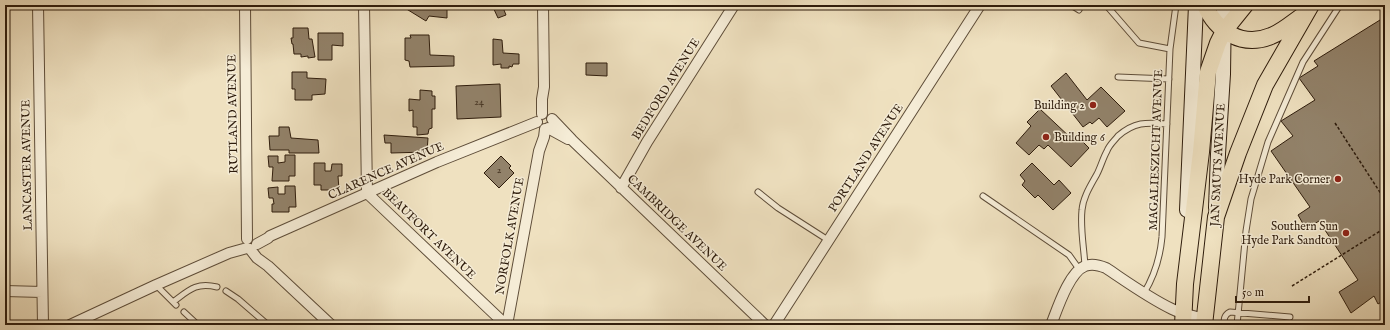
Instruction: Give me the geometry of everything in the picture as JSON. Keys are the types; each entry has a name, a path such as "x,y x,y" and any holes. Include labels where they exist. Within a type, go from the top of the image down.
{"main road":[{"path":"1183,319 1196,5"},
{"path":"1205,5 1213,20 1224,31 1241,38 1260,40 1277,33 1308,10"},
{"name":"JAN SMUTS AVENUE","path":"1204,322 1216,217 1223,74 1224,5"},
{"path":"1185,284 1201,152 1208,72 1216,48 1224,31 1245,5"},
{"path":"1216,217 1238,153 1265,85 1308,10"}],"street":[{"name":"LANCASTER AVENUE","path":"38,5 43,325"},
{"name":"RUTLAND AVENUE","path":"245,5 248,224 252,231 251,243 257,258 268,266 331,325"},
{"name":"BEAUFORT AVENUE","path":"364,5 367,193 507,325"},
{"path":"543,5 544,88 542,99 544,121"},
{"name":"BEDFORD AVENUE","path":"621,188 647,142 734,5"},
{"name":"PORTLAND AVENUE","path":"774,325 980,5"},
{"name":"CLARENCE AVENUE","path":"70,325 156,285 229,254 236,247 270,236 437,162 514,131 544,121"},
{"name":"CAMBRIDGE AVENUE","path":"544,121 572,140 765,325"},
{"name":"NORFOLK AVENUE","path":"507,325 539,151 544,137 544,121"},
{"path":"1051,325 1072,278 1082,268 1099,265 1172,309 1183,319 1204,322"},
{"path":"5,291 42,292"}],"lane":[{"path":"1071,5 1080,10"},
{"path":"1106,5 1139,43 1170,49"},
{"name":"MAGALIESZICHT AVENUE","path":"1144,293 1152,279 1160,255 1162,237 1170,49 1176,5"},
{"path":"1236,325 1251,199 1268,142 1303,62 1340,5"},
{"path":"1118,77 1169,79"},
{"path":"1082,268 1082,210 1088,190 1110,145 1124,130 1133,125 1143,123 1167,124"},
{"path":"758,192 778,208 828,240"},
{"path":"983,196 1069,255 1082,268"},
{"path":"156,285 175,303 195,286 202,285 217,287"},
{"path":"226,291 238,299 268,325"},
{"path":"184,312 198,325"},
{"path":"1224,325 1226,314 1230,312 1290,317"}],"path":[{"path":"1335,123 1385,200"},
{"path":"1292,286 1385,228"}],"building":[{"path":"400,5 447,5 447,18 429,16 426,21"},
{"path":"492,5 502,5 506,15 498,18"},
{"name":"Hyde Park Corner","path":"1380,20 1385,27 1385,300 1378,304 1374,296 1351,313 1339,292 1358,280 1319,221 1306,229 1298,215 1310,207 1271,151 1293,136 1281,121 1315,100 1299,78 1318,66 1314,61"},
{"path":"293,28 308,28 309,39 312,39 315,57 301,57 301,54 294,54 291,38 293,38"},
{"path":"318,33 343,33 343,46 332,45 332,60 318,60"},
{"path":"410,35 429,35 430,55 454,56 454,66 410,67 409,61 405,60 405,38 411,38"},
{"path":"493,39 502,40 503,53 519,54 519,64 513,64 512,67 509,66 509,68 501,68 501,64 493,65"},
{"path":"586,63 607,63 607,76 586,75"},
{"path":"292,72 307,72 307,78 326,79 325,94 312,95 312,100 295,100 295,89 292,89"},
{"name":"Building 2","path":"1066,73 1087,100 1101,87 1125,111 1107,127 1099,118 1092,124 1090,122 1083,127 1051,86"},
{"path":"500,84 501,117 457,119 456,86"},
{"path":"420,90 432,91 432,96 435,96 435,109 432,109 432,128 429,129 428,134 417,135 417,127 413,127 413,110 409,111 409,99 420,100"},
{"name":"Building 6","path":"1040,109 1072,139 1076,135 1089,148 1071,167 1048,145 1044,149 1039,145 1029,155 1016,143 1031,126 1027,122"},
{"path":"279,127 289,127 291,138 318,140 319,153 289,153 289,150 270,150 269,136 279,136"},
{"path":"384,135 428,138 427,152 391,153 391,143 385,143"},
{"path":"285,155 295,155 295,176 289,176 289,181 272,181 273,167 269,167 268,156 278,156 278,163 285,162"},
{"path":"501,156 511,166 509,168 514,173 499,188 484,173"},
{"path":"314,163 325,163 325,171 331,171 332,164 342,164 342,176 338,176 339,190 321,190 321,185 314,185"},
{"path":"1032,163 1054,185 1059,180 1071,193 1053,210 1038,195 1035,198 1022,185 1025,181 1020,175"},
{"path":"285,186 295,186 296,207 289,207 289,212 272,212 272,204 274,204 273,198 269,198 268,188 278,187 278,194 285,194"}],"place":[{"name":"Building 2","path":"1093,105"},
{"name":"Building 6","path":"1046,137"},
{"name":"Hyde Park Corner","path":"1338,179"},
{"name":"Southern Sun Hyde Park Sandton","path":"1346,233"}]}
